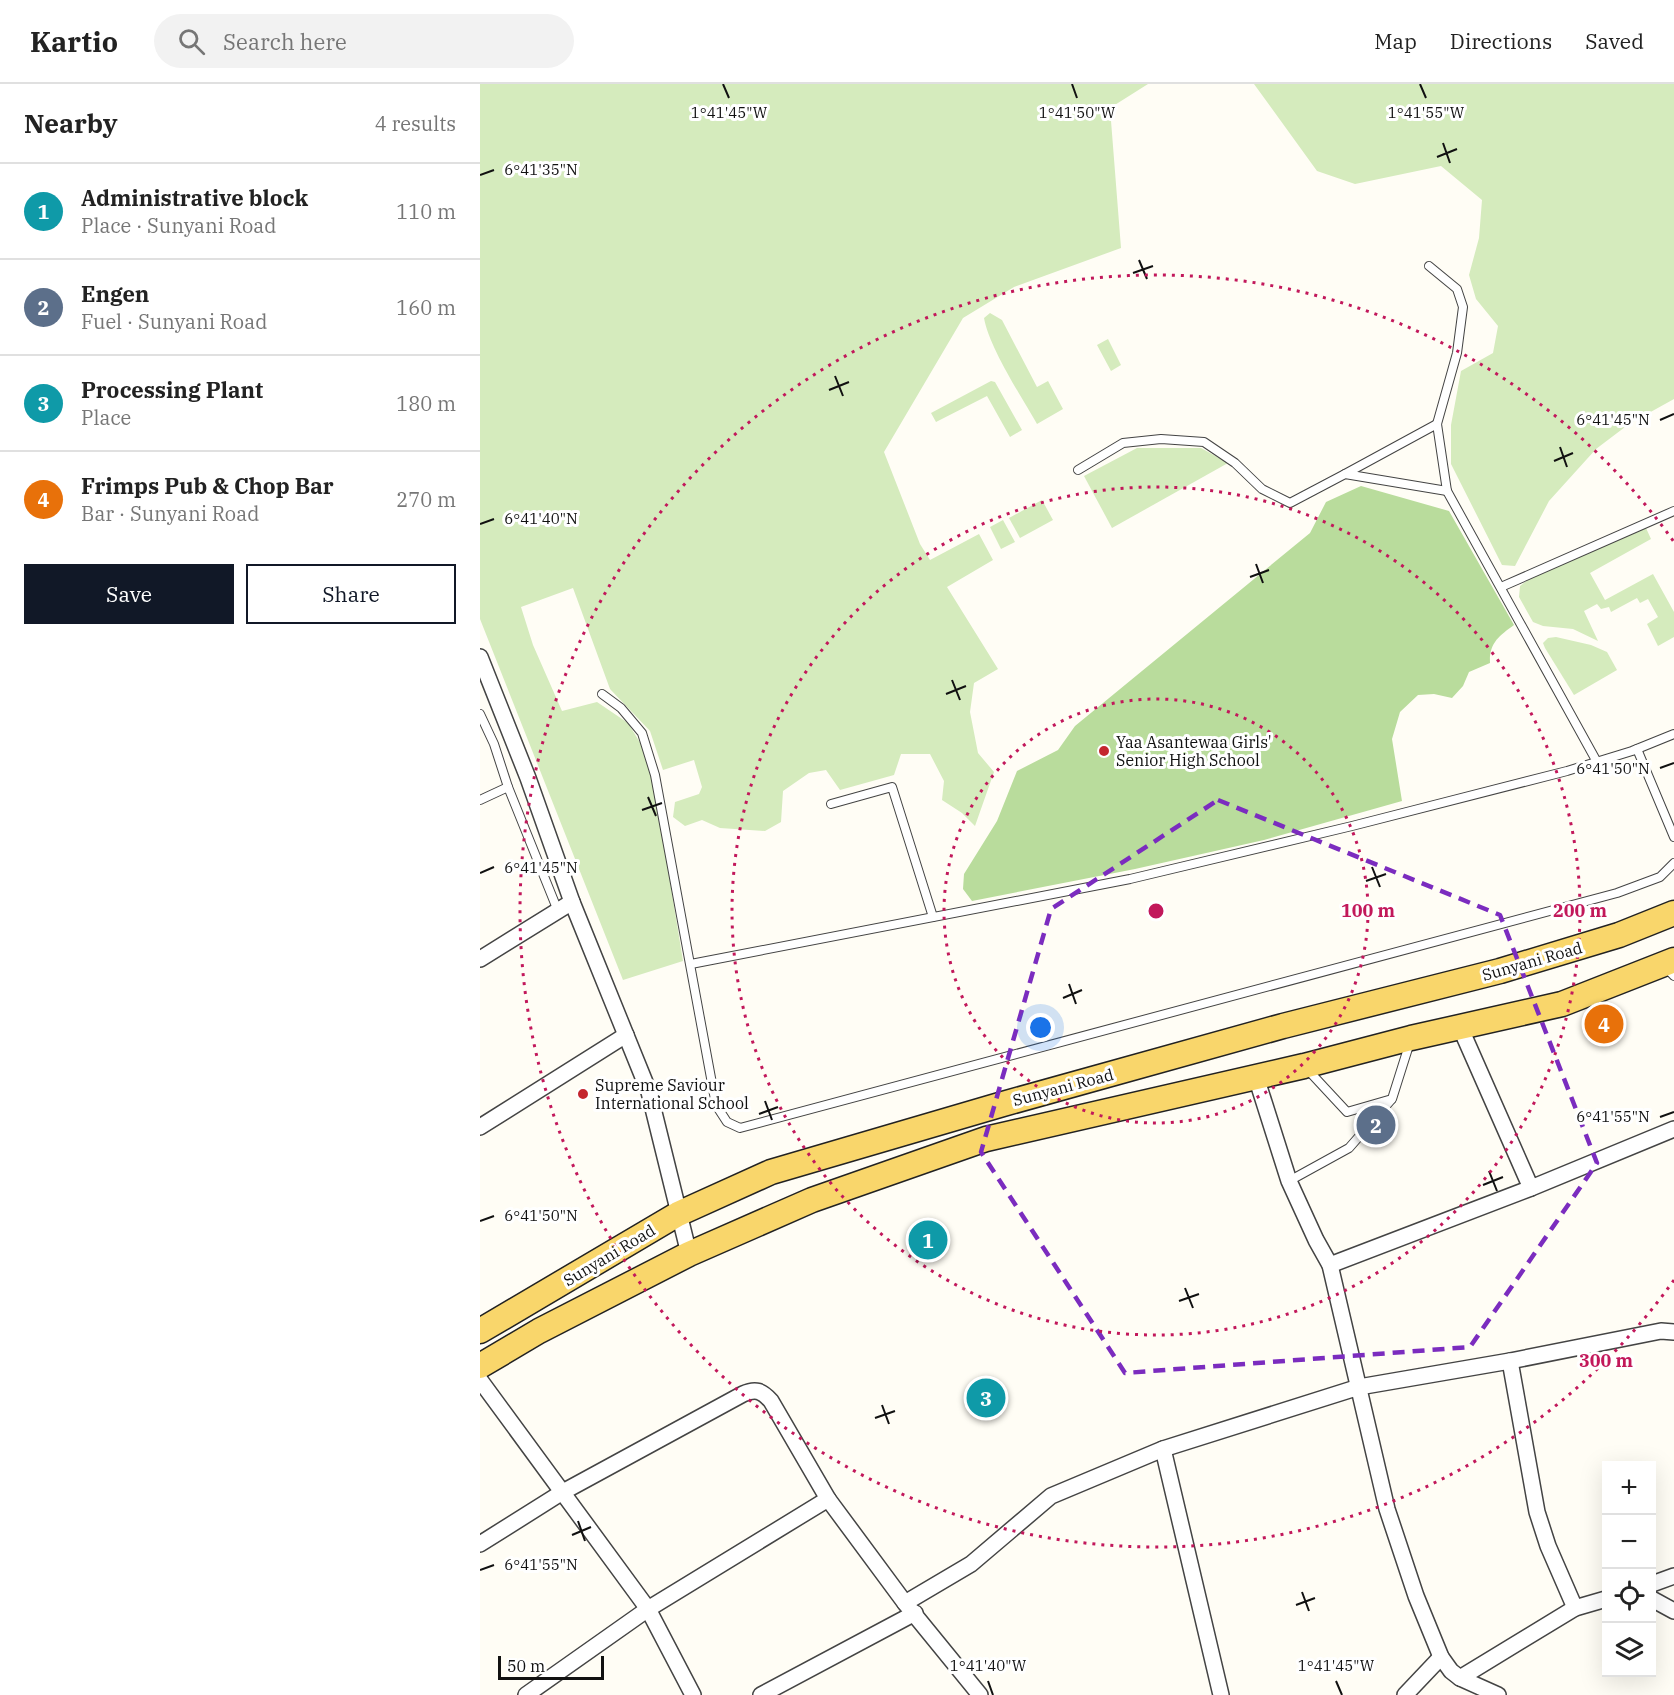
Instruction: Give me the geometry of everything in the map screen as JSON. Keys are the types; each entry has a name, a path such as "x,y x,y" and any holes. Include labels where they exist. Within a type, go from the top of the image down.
{"main road":[{"name":"Sunyani Road","path":"480,1331 678,1214 771,1172 1283,1026 1500,971 1618,935 1674,913"},
{"name":"Sunyani Road","path":"480,1366 539,1331 689,1254 812,1200 986,1139 1562,1004 1670,967"}],"street":[{"path":"480,657 528,778 572,902 652,1104 689,1254"},
{"path":"480,959 572,902"},
{"path":"1460,1027 1531,1188"},
{"path":"480,1127 626,1035"},
{"path":"1256,1077 1289,1181 1330,1265 1387,1509 1416,1596 1441,1657 1452,1671 1460,1678 1498,1695"},
{"path":"1330,1265 1531,1188 1674,1129"},
{"path":"761,1695 910,1608 971,1564 1051,1496 1163,1449 1359,1388 1661,1331 1674,1332"},
{"path":"1510,1361 1537,1512 1548,1546 1575,1608"},
{"path":"480,1380 648,1610 693,1695"},
{"path":"480,1544 561,1493 754,1390 761,1391 771,1401 828,1499 910,1608 980,1695"},
{"path":"1163,1449 1221,1695"},
{"path":"526,1695 648,1610 828,1499"},
{"path":"1656,1583 1674,1576"},
{"path":"1460,1678 1575,1608 1602,1600"},
{"path":"1656,1601 1674,1611"},
{"path":"1405,1695 1441,1657"}],"lane":[{"path":"1429,266 1457,289 1464,307 1457,353 1437,424 1447,491 1597,762"},
{"path":"1078,470 1123,443 1161,439 1204,442 1234,463 1262,489 1290,503 1437,424"},
{"path":"1346,474 1447,491"},
{"path":"1501,587 1674,511"},
{"path":"602,694 621,708 642,734 655,775 716,1105 727,1122 740,1128 1617,893 1660,877 1674,863"},
{"path":"480,714 494,744 508,787 558,910"},
{"path":"691,964 1130,879 1352,826 1597,762 1674,734"},
{"path":"1637,749 1674,837"},
{"path":"480,800 508,787"},
{"path":"831,804 892,787 933,917"},
{"path":"1289,1181 1349,1148 1392,1099 1411,1038"},
{"path":"1304,1066 1347,1112 1392,1099"}],"highlighted area":[{"path":"1218,800 1500,915 1597,1163 1470,1347 1125,1373 981,1152 1051,909"}],"green space":[{"path":"480,84 1148,84 1110,108 1121,248 1014,287 963,318 884,452 920,544 930,560 979,534 993,560 947,587 998,669 974,683 970,712 978,753 994,772 975,826 962,813 942,800 944,781 930,754 901,754 894,775 840,790 826,770 809,773 783,791 781,822 765,831 720,828 702,820 685,826 673,817 675,802 699,794 702,787 694,760 663,770 650,731 610,689 573,588 521,607 533,645 562,711 597,702 628,723 644,749 656,795 683,961 623,980 480,619"},
{"path":"1254,84 1674,84 1674,399 1629,424 1596,449 1549,501 1515,566 1502,565 1451,464 1451,425 1461,371 1493,353 1498,326 1476,299 1469,275 1479,238 1482,200 1441,166 1355,184 1317,171"},
{"path":"990,313 1002,320 1037,387 1048,381 1063,409 1037,424 992,343 984,318"},
{"path":"1108,339 1121,365 1111,371 1097,345"},
{"path":"991,381 995,382 1022,430 1010,437 987,396 936,422 931,413"},
{"path":"1137,448 1201,448 1228,463 1112,528 1084,476"},
{"path":"1361,486 1449,511 1514,625 1493,645 1490,663 1469,672 1463,686 1452,698 1434,694 1418,695 1400,712 1392,739 1402,801 1264,840 1135,869 972,901 963,889 964,874 997,821 1017,771 1058,750 1075,726 1310,533 1326,502"},
{"path":"1042,500 1053,520 1020,538 1009,518"},
{"path":"1003,520 1015,542 1001,549 990,527"},
{"path":"1646,528 1651,539 1590,573 1605,600 1653,574 1674,612 1674,637 1658,646 1647,624 1658,617 1648,599 1640,603 1637,598 1611,612 1609,607 1601,609 1597,604 1584,611 1598,641 1573,629 1543,626 1533,622 1519,597 1520,586 1529,579"},
{"path":"1556,637 1591,645 1607,652 1617,670 1574,695 1543,643 1548,638"}],"place":[{"name":"Yaa Asantewaa Girls' Senior High School","path":"1104,751"},
{"name":"Frimps Pub & Chop Bar","path":"1604,1024"},
{"name":"Supreme Saviour International School","path":"583,1094"},
{"name":"Engen","path":"1376,1125"},
{"name":"Administrative block","path":"928,1240"},
{"name":"Processing Plant","path":"986,1398"}]}
